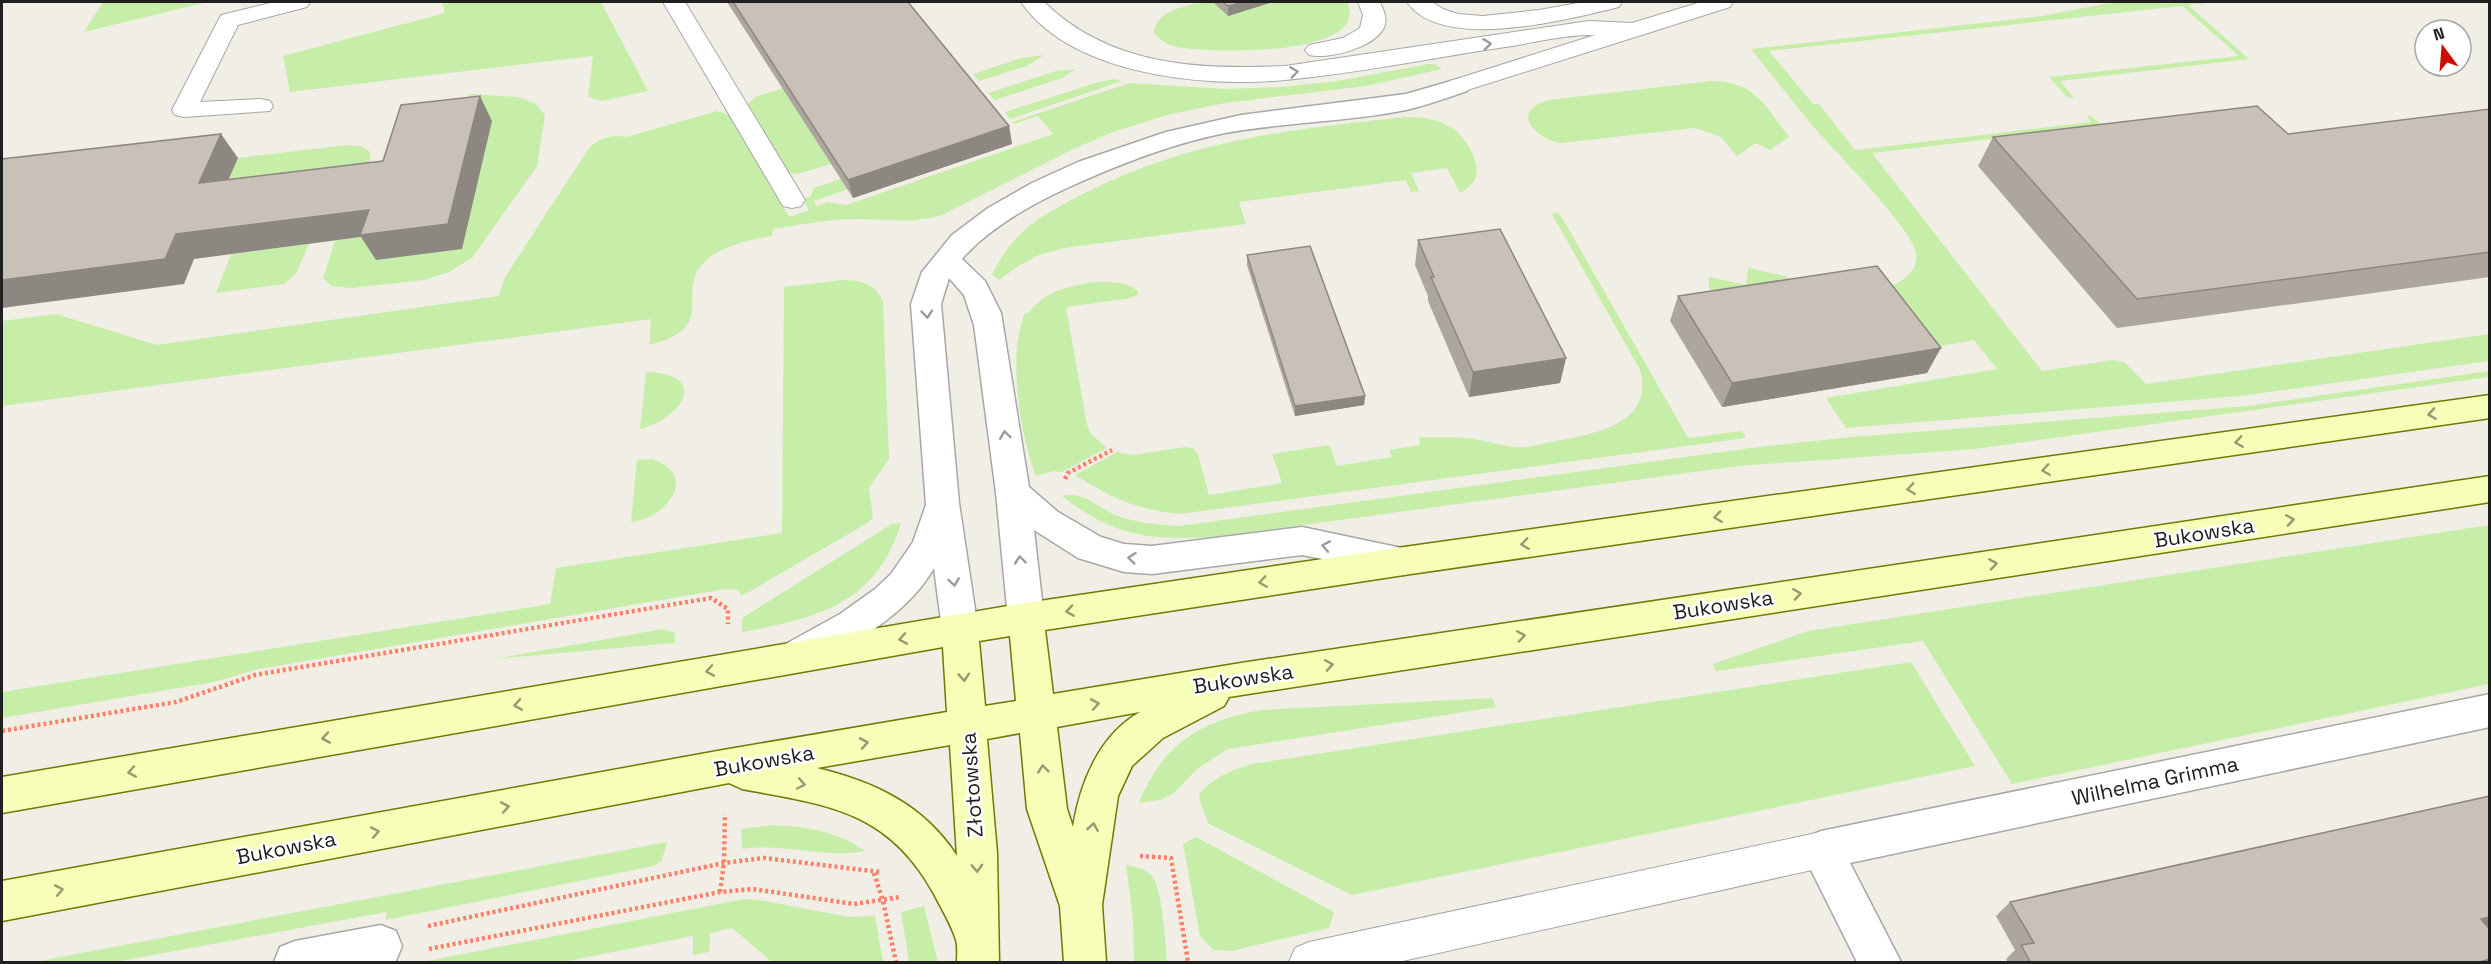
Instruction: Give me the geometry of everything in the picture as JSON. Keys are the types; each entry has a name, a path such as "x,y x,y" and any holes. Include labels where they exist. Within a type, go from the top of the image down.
{"main road":[{"path":"2,795 1026,618 1404,561 2490,406"},
{"name":"Bukowska","path":"2,901 723,767 1241,679 2490,489"},
{"path":"1026,618 1047,809 1081,905"},
{"name":"Złotowska","path":"960,629 977,853 978,952"},
{"path":"1085,963 1081,905 1098,795 1118,754 1150,726 1241,679"},
{"name":"Złotowska","path":"723,767 832,790 881,808 915,835 951,886 978,952"}],"street":[{"path":"960,629 942,503 926,304 927,291 945,261 974,230 998,214 1052,185 1120,154 1179,136 1235,123 1390,104 1458,86"},
{"path":"945,261 974,283 989,325 1013,492 1026,618"},
{"path":"1013,492 1046,521 1090,548 1124,558 1152,560 1302,541 1404,561"},
{"path":"795,657 867,617 907,579 928,547 942,503"},
{"name":"Wilhelma Grimma","path":"1821,850 2490,710"},
{"path":"1821,850 1880,963"},
{"path":"295,963 381,946"}],"lane":[{"path":"261,106 184,110 229,20 299,2"},
{"path":"674,2 792,200"},
{"path":"1032,2 1050,21 1074,38 1101,52 1133,61 1211,74 1274,74 1589,28 1634,30"},
{"path":"1173,68 1239,64 1347,44 1364,37 1373,29 1376,17 1369,2"},
{"path":"1418,2 1431,12 1443,16 1464,22 1481,22 1526,20 1611,2"},
{"path":"1458,86 1722,2"},
{"path":"1309,963 1821,850"}],"path":[{"path":"1062,485 1068,473 1112,450"},
{"path":"2,731 176,702 255,675 711,598 728,609 728,630"},
{"path":"720,892 724,863 725,824"},
{"path":"1137,855 1172,858 1188,963"},
{"path":"381,946 406,931 724,863 764,858 874,873 890,870"},
{"path":"874,873 883,901 896,963"},
{"path":"381,946 401,954 720,892 753,889 854,904 906,896"}],"green space":[{"path":"103,2 208,2 84,32"},
{"path":"442,2 601,2 648,91 602,101 588,97 593,56 290,92 283,56 445,13"},
{"path":"1200,2 1347,2 1348,20 1335,34 1311,43 1280,48 1189,49 1165,43 1154,33 1156,26 1165,15"},
{"path":"2114,2 2218,2 2188,5 2249,59 2060,81 2074,98 2067,97 2049,77 2239,56 2182,6 1769,51 1813,104 1819,104 1855,150 2091,122 2087,117 2090,115 2103,126 1872,153 2042,371 2112,360 2124,362 2146,384 2489,334 2489,361 2241,396 1846,428 1826,398 1997,369 1974,340 1936,347 1890,287 1905,278 1915,266 1916,254 1912,242 1887,208 1812,125 1751,49 2042,16"},
{"path":"1044,55 1027,66 979,81 973,74 1021,58"},
{"path":"1435,64 1442,69 1366,86 1225,103 1167,115 1113,132 1073,149 942,215 918,220 841,220 773,229 772,236 736,244 704,262 693,284 691,313 686,327 666,340 649,345 651,319 2,406 2,321 56,314 157,345 499,296 505,277 589,148 606,138 626,137 717,111 729,115 789,217 809,210 803,199 811,196 814,188 841,179 848,189 814,201 816,206 829,202 846,205 1053,134 1038,116 1014,124 1012,122 1130,83 1225,89 1281,87 1337,81"},
{"path":"1076,69 1062,78 995,100 988,93 1056,71"},
{"path":"1115,79 1122,81 1010,119 1005,112 1095,83"},
{"path":"1711,81 1726,82 1748,90 1765,105 1789,137 1770,150 1756,143 1737,156 1721,137 1695,128 1561,143 1542,136 1530,124 1528,117 1530,111 1537,105 1549,100"},
{"path":"783,88 831,164 798,174 788,173 747,105 755,97"},
{"path":"469,94 518,97 536,104 545,115 537,166 472,258 449,272 425,280 351,288 331,286 323,278 335,241 384,234 461,124"},
{"path":"1403,117 1435,120 1457,132 1474,156 1477,170 1472,184 1460,193 1447,168 1411,173 1419,191 1411,192 1406,180 1239,202 1246,224 1064,248 1039,255 999,280 992,275 1009,246 1030,225 1085,193 1124,175 1201,149 1240,140 1319,127"},
{"path":"347,145 361,146 369,151 371,157 360,190 216,208 238,158"},
{"path":"1556,212 1560,214 1688,438 1742,431 1746,438 1180,514 1125,502 1075,475 1117,452 1133,455 1185,447 1193,448 1198,454 1209,495 1282,483 1272,454 1329,445 1337,466 1392,457 1389,450 1420,445 1419,437 1467,438 1525,447 1588,434 1619,423 1631,414 1639,402 1642,388 1640,370 1552,214"},
{"path":"309,244 296,274 284,284 216,293 231,254"},
{"path":"1748,268 1785,276 1791,280 1713,292 1709,287 1709,277 1746,285"},
{"path":"842,280 867,284 876,291 883,302 889,459 869,488 873,517 869,522 742,596 738,590 726,589 259,669 214,682 2,718 2,692 550,604 556,568 782,533 784,287"},
{"path":"1094,282 1124,284 1139,293 1132,298 1066,307 1087,425 1091,434 1107,448 1062,472 1053,471 1036,476 1025,439 1016,372 1020,330 1025,313 1029,313 1042,299 1058,291"},
{"path":"2489,371 2489,377 1975,449 1739,466 1221,536 1176,538 1137,534 1101,521 1062,496 1084,498 1111,513 1133,520 1179,526 1751,448 1851,437 2248,406"},
{"path":"646,372 666,375 678,380 684,388 684,397 668,415 640,429"},
{"path":"652,459 664,464 672,471 676,487 673,495 659,511 649,517 631,522 637,460"},
{"path":"901,523 890,550 876,572 860,589 841,603 819,613 770,627 742,632 742,618 892,524"},
{"path":"2489,525 2489,684 2012,784 1923,641 1716,671 1713,664 1808,631"},
{"path":"663,629 675,633 675,643 494,659"},
{"path":"1911,662 1975,766 1352,895 1209,824 1201,806 1199,794 1211,783 1230,772 1252,764"},
{"path":"1492,698 1496,707 1228,749 1197,769 1174,793 1160,800 1139,803 1160,765 1186,738 1220,721 1239,715 1261,710"},
{"path":"773,825 821,831 866,851 835,853 773,848 742,849 741,829"},
{"path":"1196,837 1334,912 1329,928 1231,951 1213,950 1200,936 1183,844"},
{"path":"667,842 662,860 654,866 385,920 387,912 115,962 34,962"},
{"path":"1126,865 1148,873 1157,886 1167,962 1134,962 1133,919"},
{"path":"744,899 849,917 875,916 883,962 772,962 732,928 710,933 709,952 693,955 693,936 563,962 422,962"},
{"path":"924,906 938,962 909,962 901,912"}],"building":[{"path":"733,2 908,2 1009,126 848,180"},
{"path":"1223,2 1244,2 1228,6"},
{"path":"480,96 448,224 360,235 369,210 176,234 165,259 2,280 2,159 221,134 199,183 383,161 401,105"},
{"path":"2257,106 2288,134 2490,109 2490,252 2137,299 1993,137"},
{"path":"1500,229 1566,358 1473,372 1431,277 1434,277 1418,240"},
{"path":"1310,246 1365,396 1295,406 1247,255"},
{"path":"1877,266 1941,348 1732,383 1678,296"},
{"path":"2490,796 2490,917 2481,919 2490,930 2490,959 2476,963 2031,963 2021,945 2034,943 2010,902"}]}
